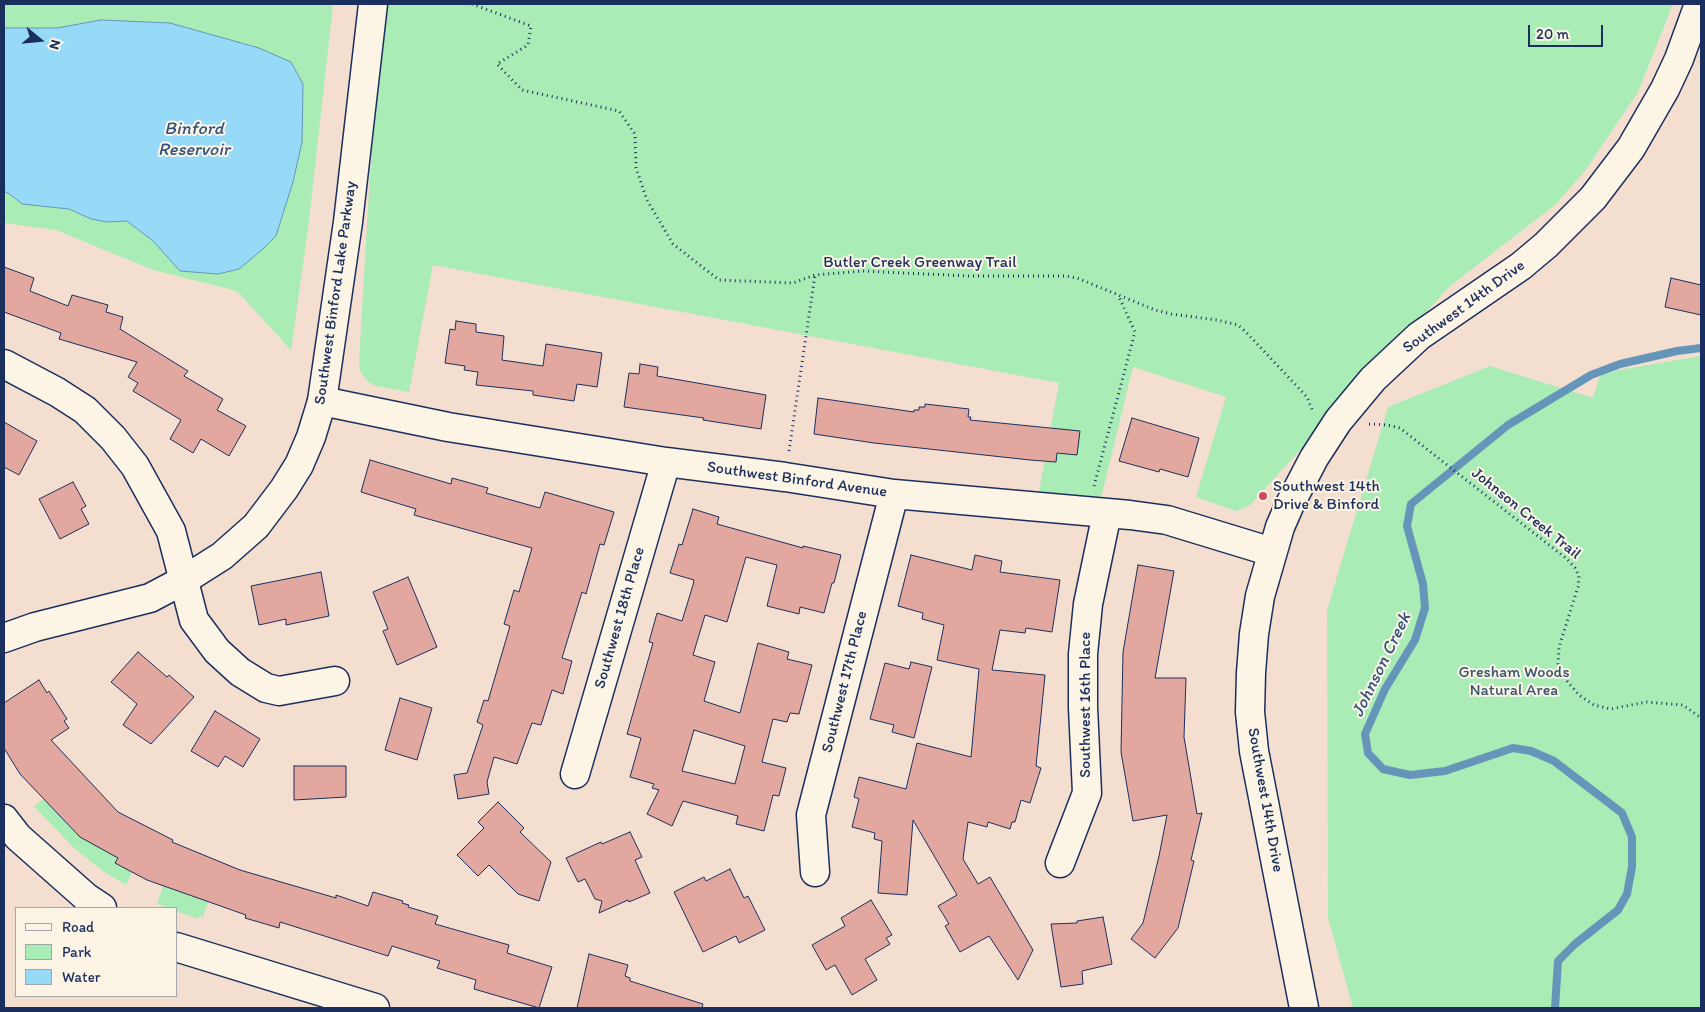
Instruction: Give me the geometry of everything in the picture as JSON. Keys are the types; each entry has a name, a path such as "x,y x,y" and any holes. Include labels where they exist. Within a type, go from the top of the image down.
{"street":[{"name":"Southwest Binford Lake Parkway","path":"4,638 35,627 150,598 184,580 222,556 251,530 284,489 299,465 311,437 322,401 348,222 373,4"},
{"name":"Southwest 14th Drive","path":"1304,1008 1254,750 1250,712 1254,634 1260,596 1272,552 1290,504 1302,479 1338,421 1357,397 1396,356 1419,336 1521,266 1546,245 1593,198 1631,148 1648,120 1679,59 1698,4"},
{"path":"4,364 57,392 85,410 113,438 134,466 171,530 194,620 217,651 240,672 266,688 278,691 335,681"},
{"name":"Southwest Binford Avenue","path":"322,401 448,428 666,462 785,477 894,494 1167,520 1272,552"},
{"name":"Southwest 18th Place","path":"575,774 666,462"},
{"name":"Southwest 17th Place","path":"815,872 811,815 894,494"},
{"name":"Southwest 16th Place","path":"1060,863 1087,793 1083,707 1083,654 1097,512"},
{"path":"4,819 18,837 87,898 100,907"},
{"path":"178,948 375,1008"}],"path":[{"name":"Butler Creek Greenway Trail","path":"472,4 532,26 528,45 497,64 522,90 619,111 635,134 636,168 647,200 673,244 719,280 793,283 815,275 863,272 968,276 1066,276 1077,278 1155,310 1238,325 1307,397 1313,413"},
{"path":"785,477 815,275"},
{"path":"1097,512 1135,332 1118,296"},
{"name":"Johnson Creek Trail","path":"1362,424 1400,428 1567,559 1575,568 1579,576 1578,587 1558,647 1558,665 1566,680 1579,695 1594,705 1611,709 1646,702 1683,705 1701,718"}],"green space":[{"name":"Binford Reservoir","path":"4,4 333,4 308,229 291,350 237,291 153,270 56,230 4,223"},
{"path":"380,4 1673,4 1638,92 1585,171 1555,205 1450,286 1250,505 1236,511 1196,497 1226,397 1133,367 1100,502 1036,508 1059,383 433,265 409,392 376,386 368,382 360,371 359,362"},
{"name":"Gresham Woods Natural Area","path":"1701,356 1701,1008 1353,1008 1328,917 1327,610 1388,407 1490,366 1593,398 1601,373"},
{"path":"44,799 75,832 108,801 110,806 117,811 118,858 115,863 132,872 126,885 103,871 74,848 34,806"},
{"path":"163,886 208,902 203,917 200,916 198,919 178,912 178,907 166,907 157,904"}],"water":[{"name":"Binford Reservoir","path":"101,20 170,23 259,48 291,62 303,84 302,142 293,182 276,236 239,269 218,274 180,271 153,241 127,221 107,222 91,219 69,209 22,204 4,191 4,28 57,28"}],"building":[{"path":"4,267 34,278 30,291 68,306 72,295 108,305 106,312 123,317 120,329 188,371 184,376 223,399 217,410 246,426 229,456 201,439 193,453 170,439 181,420 133,391 138,383 128,377 137,362 59,339 61,333 4,312"},
{"path":"1671,278 1701,285 1701,315 1665,307"},
{"path":"456,321 476,324 476,332 504,336 502,360 543,366 546,344 602,353 597,387 577,384 574,401 533,395 533,391 476,385 478,372 464,370 465,366 445,363 450,329 455,330"},
{"path":"640,364 658,367 657,376 766,395 761,429 703,420 704,418 624,407 629,373 639,374"},
{"path":"818,398 914,412 914,410 919,410 919,407 925,407 925,404 969,409 968,417 971,417 970,420 1080,431 1077,455 1057,453 1056,462 1030,460 874,443 814,434"},
{"path":"1132,418 1199,438 1188,477 1160,469 1159,472 1119,461"},
{"path":"4,422 37,441 19,475 4,467"},
{"path":"370,460 451,484 452,478 488,488 486,493 540,508 545,492 614,512 604,545 600,544 586,594 582,592 562,658 572,661 563,694 552,690 541,725 532,723 517,764 494,757 487,782 489,794 458,799 454,775 467,773 483,725 477,722 484,700 488,701 510,626 504,624 514,590 519,592 532,548 414,515 416,509 361,492"},
{"path":"73,482 86,506 81,509 89,524 60,539 39,499"},
{"path":"693,509 719,517 717,524 803,548 803,546 841,555 824,613 800,607 799,614 767,606 777,565 746,557 727,622 705,615 693,655 715,662 704,701 740,713 758,643 789,652 787,659 812,665 799,714 790,713 787,722 773,719 762,762 786,768 779,796 773,795 764,831 736,824 738,816 683,801 672,826 647,814 659,790 652,788 654,784 630,777 641,738 627,734 653,643 649,642 657,613 682,621 693,585 694,580 670,573 679,544 682,545","holes":["694,730 745,746 735,784 682,771"]},
{"path":"911,555 972,570 975,555 1002,561 1000,572 1060,580 1052,632 1026,628 1025,633 1000,630 992,670 1045,675 1036,766 1041,768 1030,803 1021,800 1015,822 1012,822 1010,829 988,822 987,827 968,822 963,859 978,884 990,877 1033,950 1018,980 989,936 960,952 945,926 949,924 938,906 957,895 913,820 907,895 878,893 882,841 874,839 875,833 852,827 859,799 854,797 859,777 906,789 917,743 971,757 979,669 937,660 944,625 922,619 923,613 898,606"},
{"path":"1138,565 1174,571 1155,678 1186,678 1184,737 1197,814 1202,813 1191,860 1194,861 1178,928 1155,958 1131,939 1143,923 1167,815 1133,821 1121,752 1123,652"},
{"path":"321,572 329,616 286,625 286,619 259,625 251,586"},
{"path":"408,577 437,647 397,665 383,631 388,629 373,592"},
{"path":"138,652 194,697 151,744 123,725 137,704 111,682"},
{"path":"911,662 932,667 914,738 892,732 894,725 870,719 885,663 909,669"},
{"path":"39,680 47,693 49,691 67,719 64,721 69,728 51,740 118,812 173,840 172,842 240,870 336,898 336,895 368,906 373,892 403,901 402,903 409,905 408,907 438,916 435,924 509,945 507,953 552,967 539,1008 474,989 476,980 437,968 440,961 392,946 388,956 280,922 279,928 245,918 246,915 147,880 115,863 118,858 80,837 20,774 4,748 4,703"},
{"path":"400,698 432,708 417,760 385,750"},
{"path":"215,711 260,739 243,767 225,756 218,767 191,751"},
{"path":"294,766 346,766 346,797 294,800"},
{"path":"498,802 524,828 520,832 551,862 539,901 518,894 489,865 478,876 457,855 484,828 478,822"},
{"path":"630,832 642,857 635,860 650,893 629,902 628,900 599,913 602,901 595,899 585,879 578,882 566,858 601,842 602,844"},
{"path":"730,869 744,898 748,896 765,930 739,943 736,936 703,952 674,892 704,877 706,881"},
{"path":"871,900 892,935 886,938 890,944 865,959 877,980 852,995 835,965 826,970 812,945 845,926 841,918"},
{"path":"1103,917 1112,964 1082,971 1083,984 1061,987 1051,924 1077,923 1077,921"},
{"path":"589,954 628,965 625,976 630,978 630,981 703,1004 702,1008 577,1008"}],"waterway":[{"name":"Johnson Creek","path":"1555,1008 1558,961 1575,944 1618,910 1627,894 1632,867 1632,837 1622,813 1554,761 1531,751 1513,748 1445,771 1410,775 1383,769 1368,753 1365,734 1385,689 1415,640 1425,608 1423,584 1407,526 1411,504 1508,425 1591,375 1620,364 1677,351 1701,348"}],"place":[{"name":"Southwest 14th Drive & Binford","path":"1263,496"}]}
